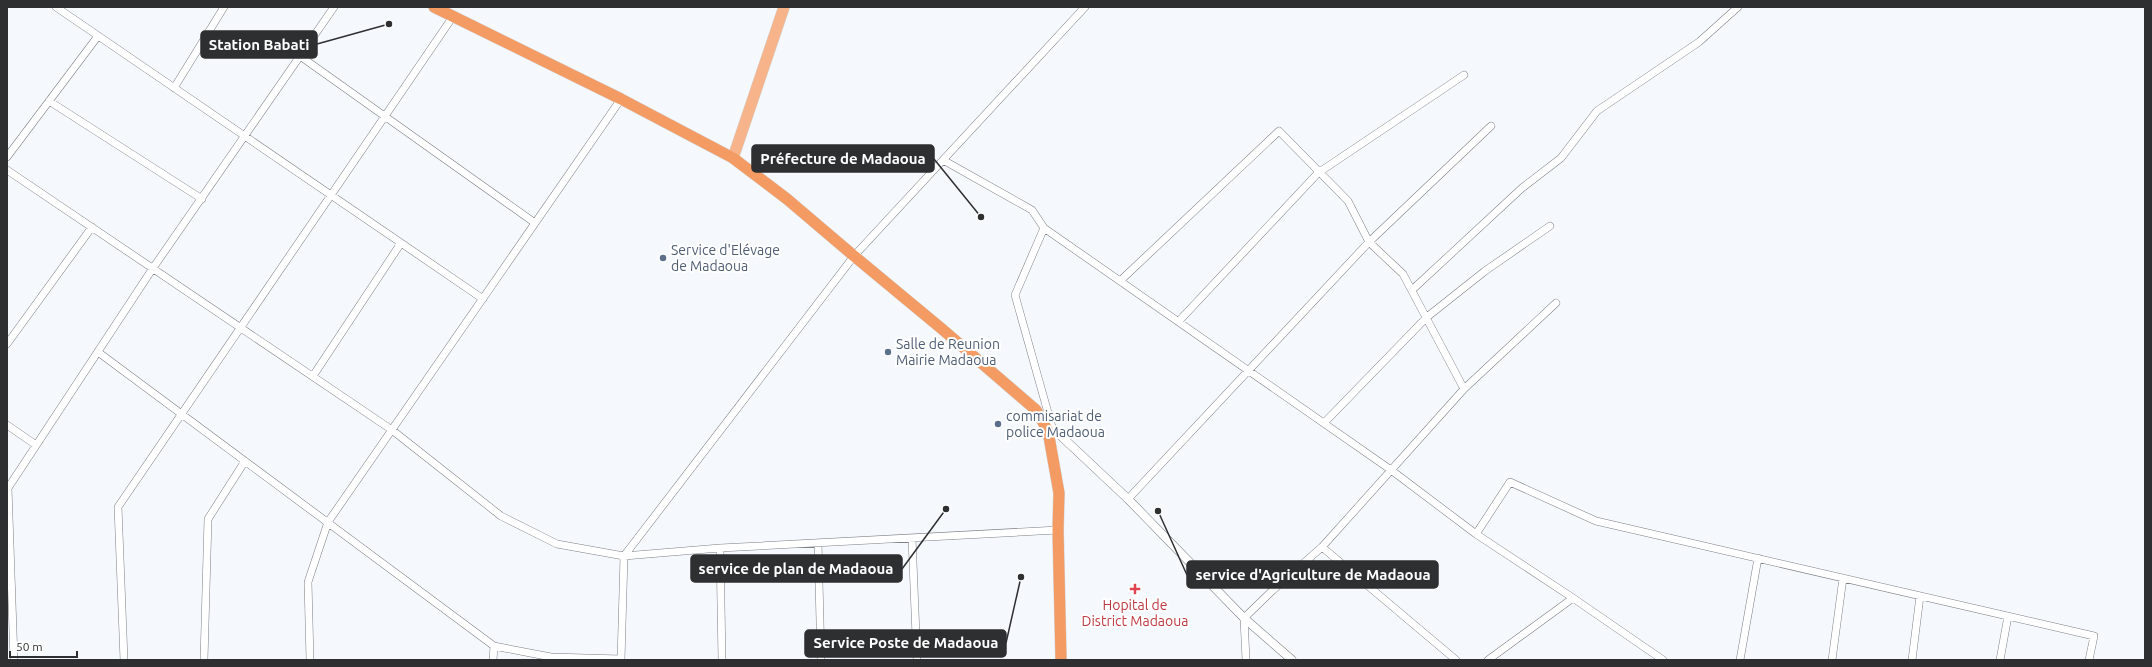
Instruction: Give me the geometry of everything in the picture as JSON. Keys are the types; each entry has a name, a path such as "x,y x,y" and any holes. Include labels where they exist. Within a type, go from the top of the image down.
{"highway":[{"path":"434,7 454,15 621,99 733,158 788,198 854,256 1036,410 1043,420 1050,441 1059,493 1058,530 1061,660"}],"main road":[{"path":"733,158 784,7"}],"street":[{"path":"56,7 483,299"},
{"path":"174,88 224,7"},
{"path":"14,660 9,590 8,488 153,268 334,7"},
{"path":"98,352 494,646 551,657 621,659 624,556 854,256 1085,7"},
{"path":"1412,290 1522,188 1562,158 1597,111 1699,42 1738,7"},
{"path":"124,660 118,507 454,15"},
{"path":"7,157 98,36"},
{"path":"300,56 535,223"},
{"path":"1179,321 1318,173 1464,75"},
{"path":"310,660 308,582 328,522 621,99"},
{"path":"49,101 202,198"},
{"path":"1128,499 1369,242 1491,126"},
{"path":"1120,281 1279,131 1318,173 1348,201 1369,242 1403,274 1464,389"},
{"path":"943,160 1032,210 1044,228 1391,470 1476,534 1574,598 1663,660"},
{"path":"7,170 392,430 501,516 558,544 624,556 720,548 1058,530"},
{"path":"1324,423 1427,317 1485,271 1550,226"},
{"path":"7,344 92,227"},
{"path":"1044,228 1015,295 1052,427"},
{"path":"313,376 401,243"},
{"path":"1246,660 1244,618 1272,590 1322,547 1464,389 1556,303"},
{"path":"1043,420 1128,499 1244,618 1292,660"},
{"path":"7,425 36,445"},
{"path":"204,660 208,519 245,461"},
{"path":"1476,534 1510,482 1596,521 2094,636 2089,660"},
{"path":"912,538 917,660"},
{"path":"818,543 822,660"},
{"path":"1322,547 1456,660"},
{"path":"720,548 722,660"},
{"path":"1740,660 1758,558"},
{"path":"1832,660 1843,578"},
{"path":"1912,660 1920,596"},
{"path":"1488,660 1574,598"},
{"path":"2000,660 2008,616"},
{"path":"493,660 494,646"}],"place":[{"name":"Station Babati","path":"389,24"},
{"name":"Préfecture de Madaoua","path":"981,217"},
{"name":"Service d'Elévage de Madaoua","path":"663,258"},
{"name":"Salle de Reunion Mairie Madaoua","path":"888,352"},
{"name":"commisariat de police Madaoua","path":"998,424"},
{"name":"service de plan de Madaoua","path":"946,509"},
{"name":"service d'Agriculture de Madaoua","path":"1158,511"},
{"name":"Service Poste de Madaoua","path":"1021,577"},
{"name":"Hopital de District Madaoua","path":"1135,589"}]}
